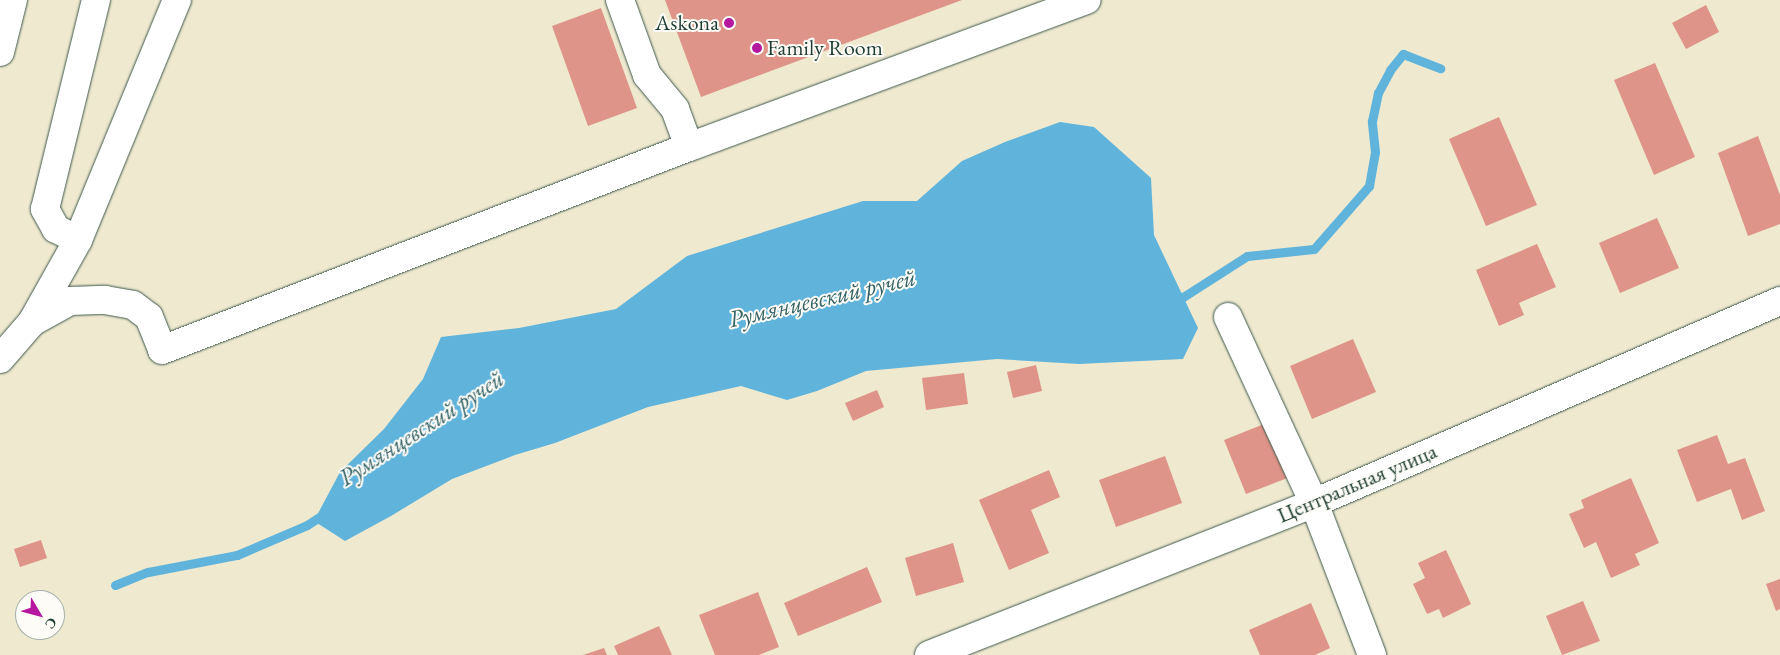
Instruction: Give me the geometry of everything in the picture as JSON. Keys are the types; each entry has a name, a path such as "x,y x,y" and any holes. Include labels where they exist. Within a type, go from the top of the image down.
{"street":[{"path":"0,52 13,0"},
{"path":"78,240 56,229 46,210 96,0"},
{"path":"0,359 32,322 78,240 177,0"},
{"path":"620,0 647,75 675,109 689,147"},
{"path":"32,322 70,301 105,300 133,305 149,317 162,350 689,147 1087,0"},
{"name":"Центральная улица","path":"929,655 1314,503 1780,301"},
{"path":"1228,317 1314,503 1372,655"}],"water":[{"path":"1060,122 1094,127 1151,178 1154,235 1198,328 1183,359 1079,364 997,359 866,371 817,391 787,400 741,386 648,407 555,443 515,455 452,479 345,541 314,521 340,472 384,429 423,379 441,337 519,328 616,309 687,256 863,201 917,201 962,161 1005,142"}],"building":[{"name":"Family Room","path":"665,0 962,0 701,97"},
{"path":"1706,5 1719,32 1686,49 1672,23"},
{"path":"601,8 637,108 588,126 552,26"},
{"path":"1655,63 1695,157 1654,175 1614,80"},
{"path":"1499,117 1537,205 1486,226 1449,139"},
{"path":"1758,136 1780,195 1780,224 1748,236 1718,153"},
{"path":"1657,218 1679,268 1620,293 1599,243"},
{"path":"1537,244 1556,287 1519,303 1524,315 1499,326 1476,270"},
{"path":"1353,339 1376,392 1312,419 1290,366"},
{"path":"1036,365 1042,391 1013,398 1007,372"},
{"path":"964,373 968,404 926,410 922,378"},
{"path":"877,390 884,407 853,421 845,403"},
{"path":"1269,422 1290,477 1246,494 1224,440"},
{"path":"1717,435 1728,464 1745,458 1765,511 1742,520 1731,489 1697,502 1677,450"},
{"path":"1165,456 1182,503 1116,527 1099,480"},
{"path":"1049,470 1060,497 1031,510 1049,553 1009,570 979,500"},
{"path":"1631,478 1659,543 1635,554 1640,565 1611,578 1596,542 1584,548 1569,514 1584,508 1581,500"},
{"path":"41,540 47,558 20,567 14,549"},
{"path":"953,543 964,582 916,596 905,558"},
{"path":"1446,550 1471,604 1443,618 1439,609 1427,614 1413,584 1425,578 1418,563"},
{"path":"867,567 882,602 798,636 784,603"},
{"path":"1780,579 1780,609 1776,611 1766,584"},
{"path":"758,592 779,647 759,655 715,655 699,615"},
{"path":"1583,601 1600,641 1562,655 1546,616"},
{"path":"1311,603 1330,648 1315,655 1260,655 1249,630"},
{"path":"659,626 672,655 618,655 614,646"},
{"path":"604,648 607,655 583,655"}],"waterway":[{"name":"Румянцевский ручей","path":"1173,296 1183,297 1247,256 1314,249 1369,186 1375,152 1372,121 1378,93 1390,70 1403,54 1440,68"},
{"name":"Румянцевский ручей","path":"115,585 148,572 237,555 307,525 324,514"}],"place":[{"name":"Askona","path":"729,23"},
{"name":"Family Room","path":"757,48"}]}
